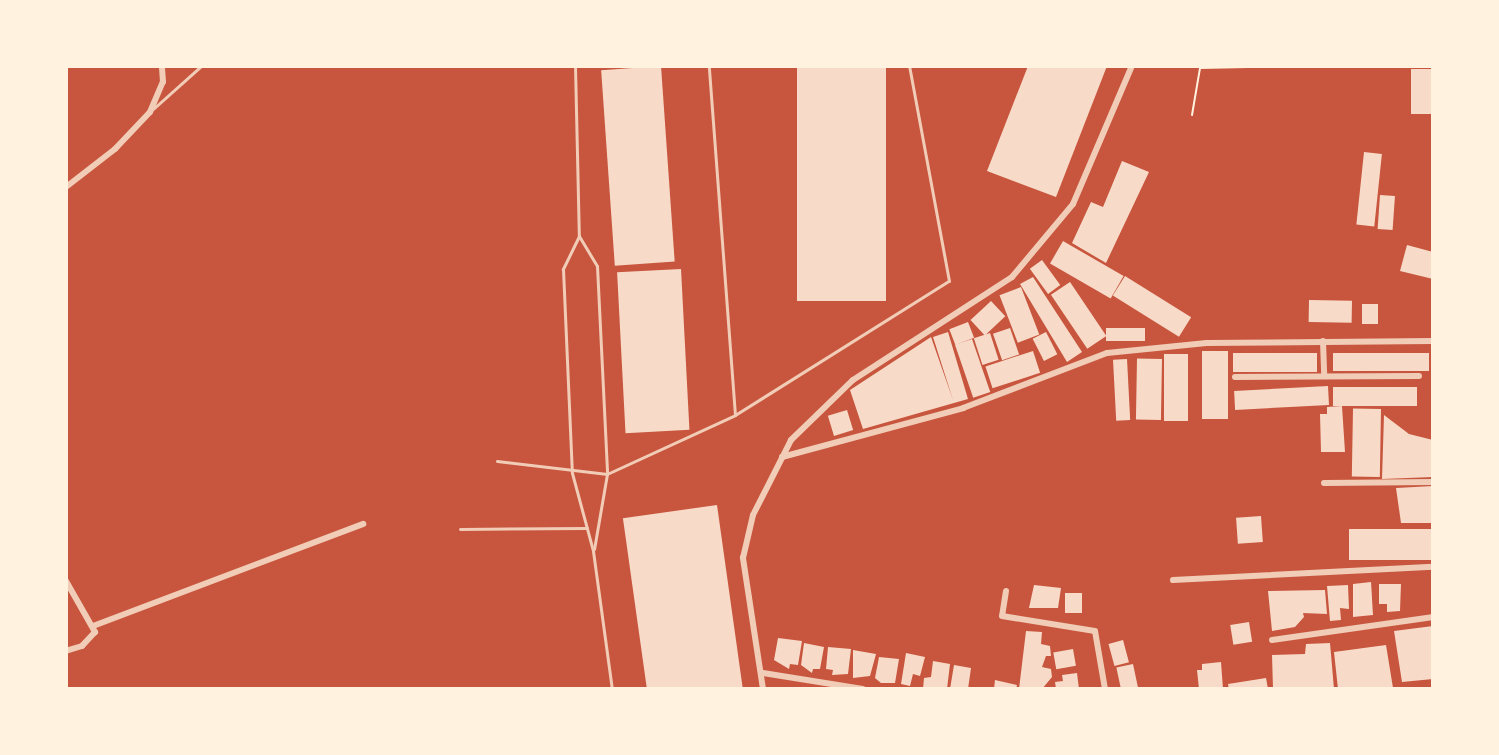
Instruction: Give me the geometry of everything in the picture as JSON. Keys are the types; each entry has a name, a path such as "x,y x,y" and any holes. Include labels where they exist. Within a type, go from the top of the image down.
{"street":[{"path":"66,187 115,149 150,112 163,81 162,66"},
{"path":"763,689 763,673 743,558 753,515 782,457 804,424 853,380 1012,277 1073,204 1132,66"},
{"path":"1323,341 1324,375"},
{"path":"782,457 963,408 1107,353 1206,343 1433,341"},
{"path":"1235,377 1419,376"},
{"path":"1324,483 1433,482"},
{"path":"93,626 363,524"},
{"path":"1173,580 1433,567"},
{"path":"66,581 93,626 95,634 82,646 66,651"},
{"path":"1006,591 1002,616 1095,631 1105,689"},
{"path":"1272,640 1433,616"},
{"path":"763,673 863,689"}],"lane":[{"path":"150,112 201,66"},
{"path":"575,66 579,236 563,269 572,472 593,551 612,689"},
{"path":"709,66 735,414"},
{"path":"496,461 572,472 607,474 735,414 949,281 909,66"},
{"path":"579,236 597,266 607,474 593,551"},
{"path":"460,529 587,528"}],"path":[{"path":"1192,115 1200,68 1298,66"}],"building":[{"path":"661,66 675,262 615,266 601,70"},
{"path":"797,66 886,66 886,301 797,301"},
{"path":"1028,66 1107,66 1056,197 987,171"},
{"path":"1411,69 1433,69 1433,114 1411,114"},
{"path":"1364,152 1382,154 1374,226 1356,225"},
{"path":"1122,161 1149,172 1106,263 1072,243 1091,202 1103,207"},
{"path":"1380,195 1395,196 1393,230 1378,229"},
{"path":"1063,241 1124,276 1111,299 1050,264"},
{"path":"1407,245 1433,252 1433,279 1400,271"},
{"path":"1042,260 1060,285 1048,294 1030,269"},
{"path":"681,269 689,430 626,433 617,272"},
{"path":"1125,276 1191,317 1179,337 1113,296"},
{"path":"1033,277 1082,352 1067,362 1020,284"},
{"path":"1070,282 1106,336 1087,349 1051,295"},
{"path":"1021,287 1039,335 1018,343 1000,295"},
{"path":"1309,300 1352,301 1352,323 1309,322"},
{"path":"991,301 1005,316 985,335 971,320"},
{"path":"1362,304 1378,304 1378,324 1362,324"},
{"path":"968,322 974,338 955,345 949,329"},
{"path":"1010,328 1019,354 1002,360 993,334"},
{"path":"1106,328 1145,328 1145,341 1106,341"},
{"path":"948,332 968,399 863,429 850,390 931,337 953,400 933,337"},
{"path":"1046,332 1057,354 1044,361 1033,339"},
{"path":"990,333 999,360 982,365 974,338"},
{"path":"972,339 990,392 973,398 955,345"},
{"path":"1033,351 1040,373 993,388 985,366"},
{"path":"1202,351 1228,351 1228,419 1202,419"},
{"path":"1233,353 1317,353 1317,372 1233,372"},
{"path":"1333,353 1429,353 1429,371 1333,371"},
{"path":"1164,354 1188,354 1188,421 1164,421"},
{"path":"1127,359 1130,420 1116,421 1113,360"},
{"path":"1137,359 1162,359 1161,420 1136,420"},
{"path":"1328,386 1329,405 1235,410 1234,391"},
{"path":"1333,387 1417,387 1417,406 1333,406"},
{"path":"1342,406 1345,452 1321,452 1320,414 1327,414 1327,407"},
{"path":"1353,409 1381,409 1380,477 1352,477"},
{"path":"847,410 853,430 834,436 828,416"},
{"path":"1384,415 1409,434 1433,440 1433,477 1382,479"},
{"path":"1433,486 1433,523 1401,523 1396,488"},
{"path":"717,505 743,689 647,689 623,518"},
{"path":"1261,516 1263,542 1238,544 1236,518"},
{"path":"1349,529 1433,529 1433,560 1349,560"},
{"path":"1371,582 1373,615 1353,617 1353,584"},
{"path":"1379,584 1401,584 1400,611 1387,612 1387,604 1379,604"},
{"path":"1034,585 1061,588 1058,608 1029,608"},
{"path":"1348,585 1349,609 1340,608 1341,620 1330,621 1327,586"},
{"path":"1325,590 1327,614 1303,613 1304,617 1295,627 1272,631 1268,591"},
{"path":"1065,593 1082,593 1082,613 1065,613"},
{"path":"1249,622 1252,642 1233,645 1230,625"},
{"path":"1433,626 1433,679 1402,682 1394,631"},
{"path":"1026,631 1042,632 1041,644 1050,646 1051,656 1046,656 1042,667 1051,669 1052,677 1042,689 1019,689"},
{"path":"778,638 802,641 798,665 790,664 789,669 774,660"},
{"path":"1123,640 1129,662 1114,666 1109,644"},
{"path":"804,643 824,647 820,669 813,669 812,673 801,665"},
{"path":"1330,643 1334,689 1273,689 1272,655 1305,654 1306,644"},
{"path":"1386,645 1393,688 1338,689 1334,652"},
{"path":"828,647 851,649 848,674 832,675 833,670 826,669"},
{"path":"1073,649 1076,666 1056,669 1053,652"},
{"path":"853,650 876,654 870,676 853,678"},
{"path":"906,653 925,657 920,676 913,674 910,686 901,684"},
{"path":"879,657 899,659 895,683 881,683 875,678"},
{"path":"933,661 950,664 947,689 923,689 924,678 931,677"},
{"path":"1221,662 1223,689 1199,689 1197,670 1202,670 1202,664"},
{"path":"1133,664 1138,687 1121,689 1116,668"},
{"path":"954,665 971,668 968,689 950,689"},
{"path":"1077,673 1079,689 1056,689 1055,682 1063,681 1062,675"},
{"path":"1266,678 1268,689 1229,689 1228,684"},
{"path":"995,680 1017,685 1016,689 994,689"}]}
